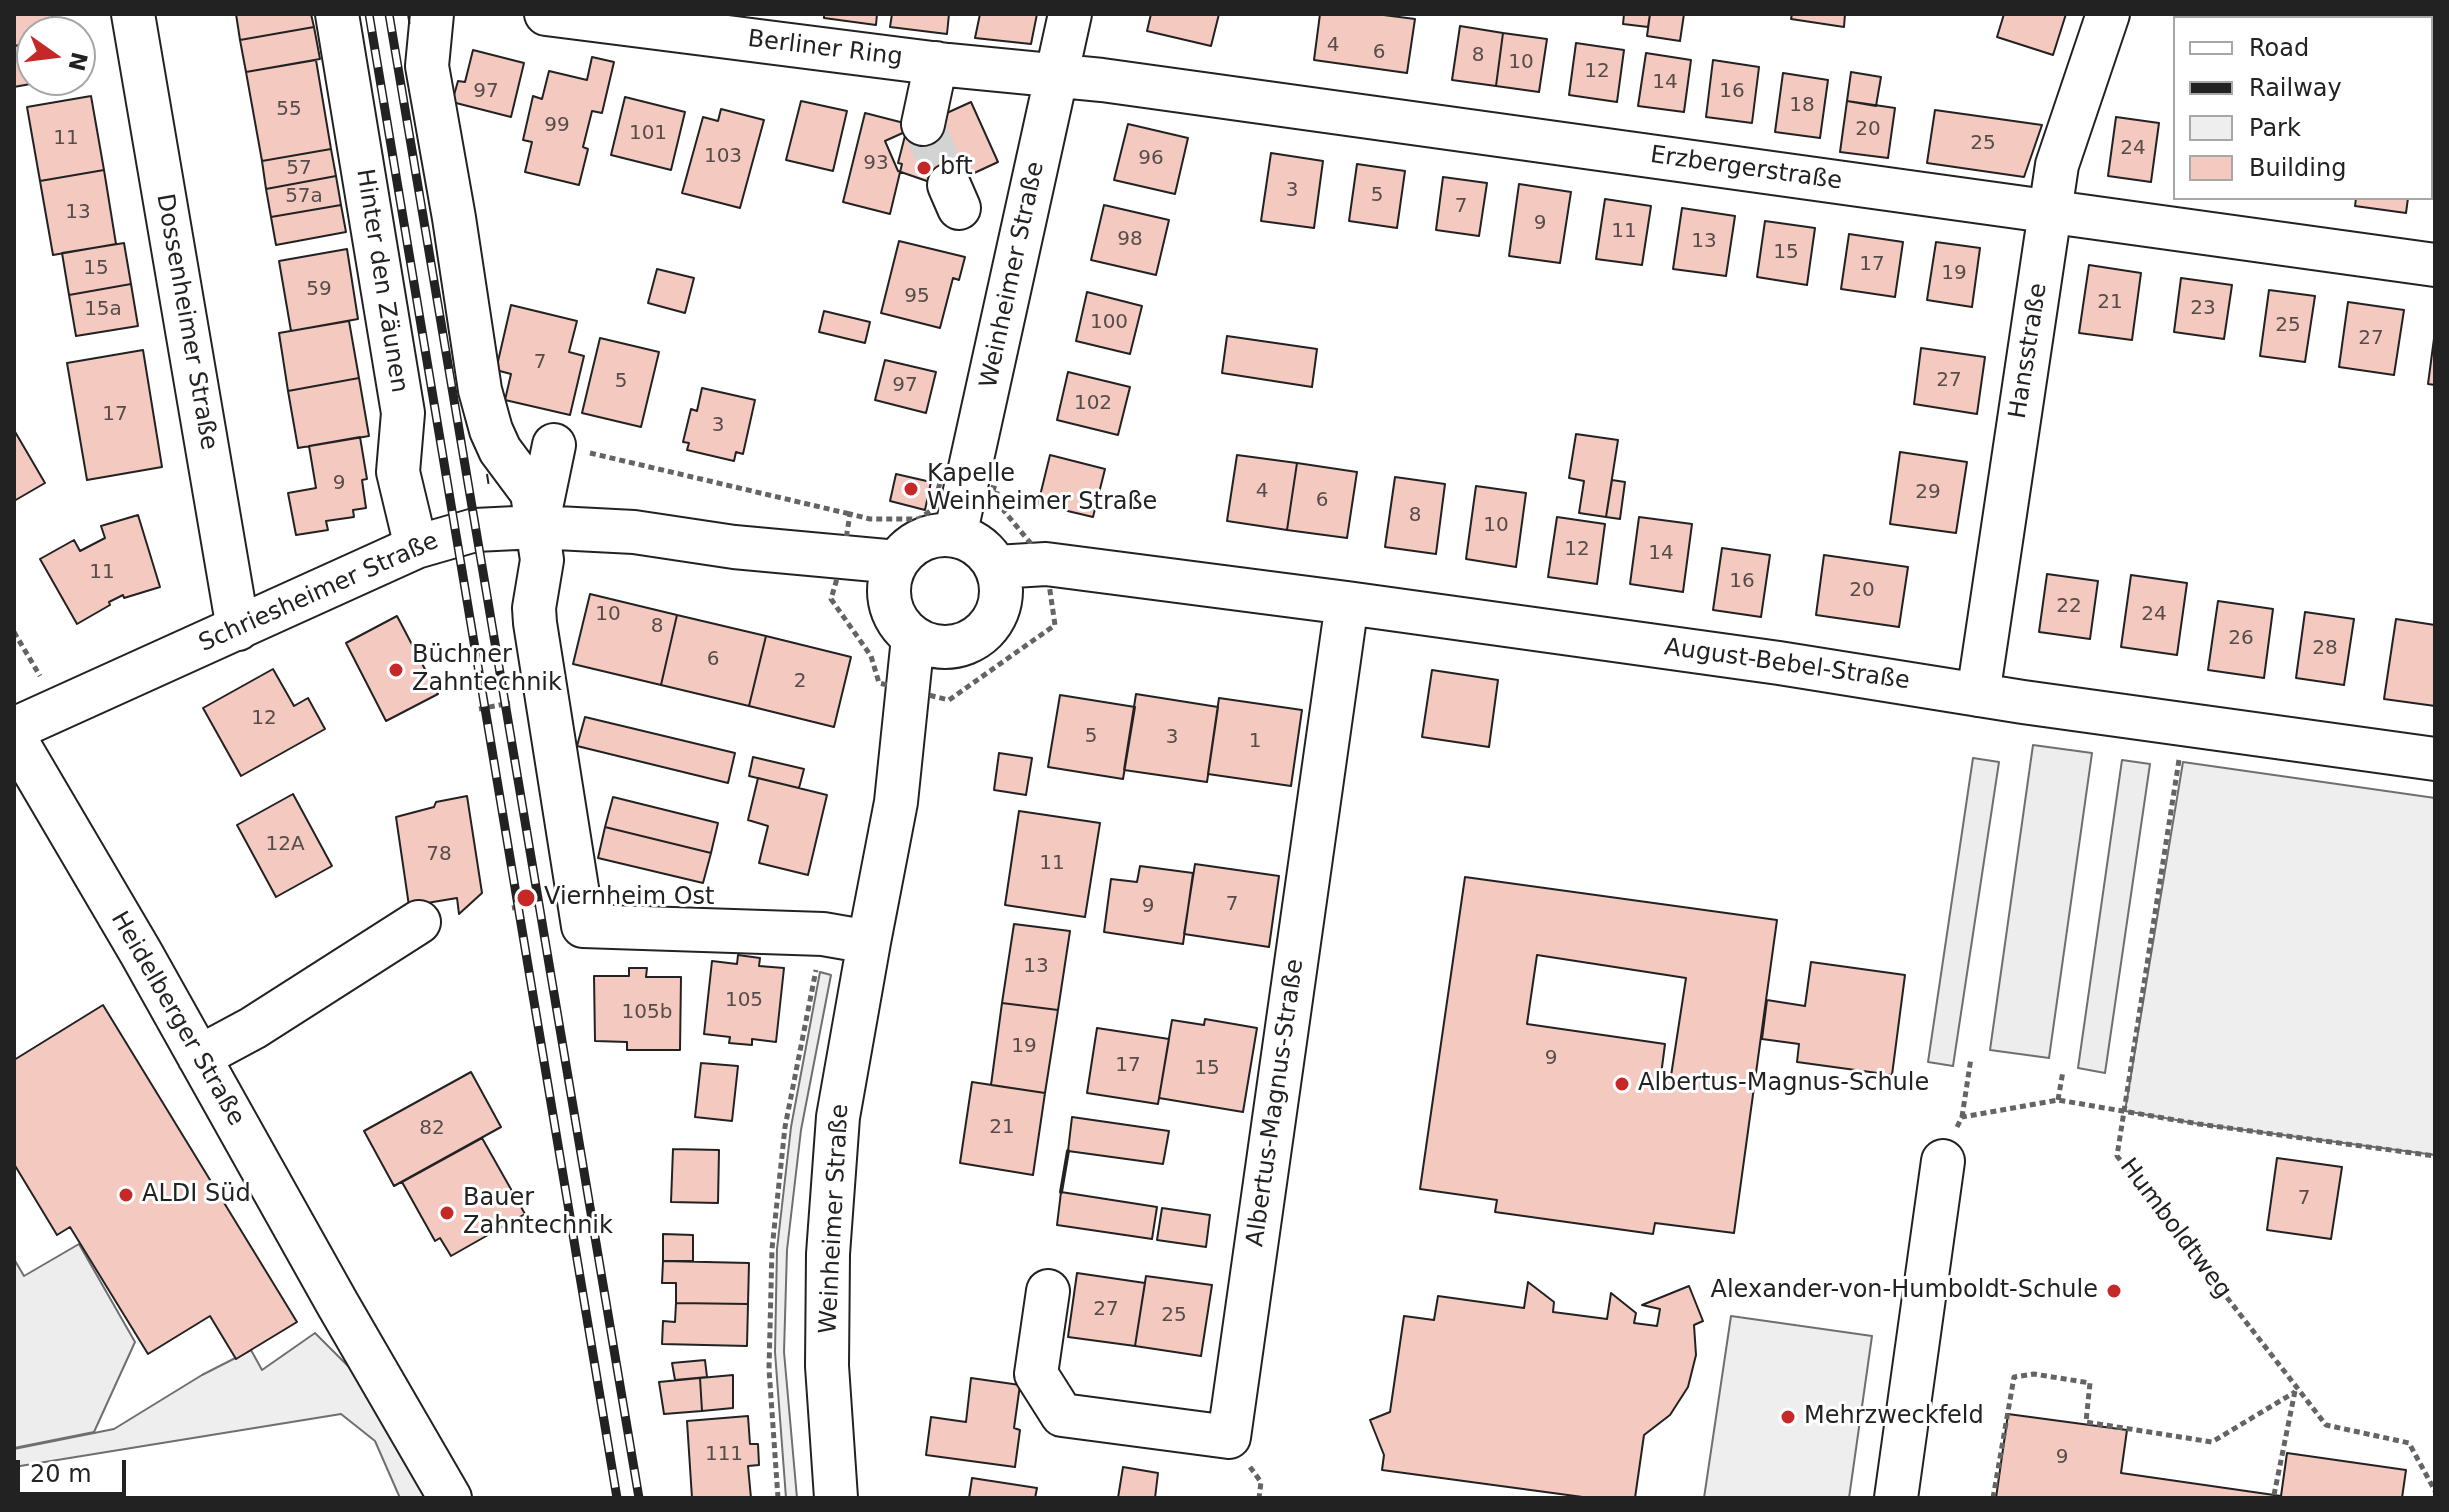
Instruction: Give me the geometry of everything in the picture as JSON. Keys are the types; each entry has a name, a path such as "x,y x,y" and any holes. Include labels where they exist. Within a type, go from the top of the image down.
{"street":[{"name":"Dossenheimer Straße","path":"133,14 238,629"},
{"name":"Hinter den Zäunen","path":"337,14 403,413 398,472 416,547"},
{"path":"432,14 427,66 480,390 500,450 532,493 542,560 534,608 535,623 583,926 823,934 869,942"},
{"name":"Berliner Ring","path":"546,14 1057,76"},
{"name":"Weinheimer Straße","path":"955,536 1070,14"},
{"name":"Hansstraße","path":"1978,695 2057,165 2108,14"},
{"path":"923,124 936,63"},
{"name":"Erzbergerstraße","path":"1057,76 2435,265"},
{"path":"537,527 554,445"},
{"name":"Schriesheimer Straße","path":"14,729 416,547 475,530 537,527 634,532 734,547 894,581"},
{"path":"938,535 955,536 979,546 998,585 993,620 981,635 964,644 930,643 902,627 894,614 894,581 908,549 938,535"},
{"name":"August-Bebel-Straße","path":"998,585 1085,582 1139,575 1779,663 1978,695 2435,759"},
{"name":"Albertus-Magnus-Straße","path":"1048,1291 1036,1374 1062,1415 1229,1437 1347,603"},
{"name":"Weinheimer Straße","path":"836,1498 827,1366 828,1254 838,1117 896,802 930,643"},
{"name":"Heidelberger Straße","path":"14,737 450,1498"},
{"path":"199,1057 253,1028 419,922"},
{"path":"1896,1498 1943,1161"}],"path":[{"path":"554,445 870,519 919,519 933,509 942,475"},
{"path":"990,487 998,489 995,500 1032,545 1044,550"},
{"path":"845,544 850,514"},
{"path":"831,599 871,656 879,683"},
{"path":"949,700 1055,625 1052,604"},
{"path":"14,632 59,708"},
{"path":"479,709 511,703"},
{"name":"Humboldtweg","path":"2185,724 2117,1156 2326,1425 2409,1443 2435,1491"},
{"path":"512,908 543,902"},
{"path":"778,1498 769,1369 772,1249 785,1127 823,934"},
{"path":"1943,1161 1962,1117 1971,1058"},
{"path":"2058,1100 2063,1071"},
{"path":"1962,1117 2058,1100 2199,1124 2435,1156"},
{"path":"1993,1498 2014,1377 2034,1374 2090,1383 2086,1422 2212,1442 2296,1389"},
{"path":"2274,1495 2296,1389"}],"green space":[{"path":"2183,762 2435,798 2435,1155 2199,1124 2125,1111"},
{"path":"820,972 831,975 801,1130 787,1250 784,1352 797,1498 786,1498 775,1352 777,1249 791,1127"},
{"name":"Mehrzweckfeld","path":"1731,1316 1872,1336 1849,1498 1704,1498"},
{"path":"315,1333 368,1386 426,1498 400,1498 375,1441 341,1414 14,1467 14,1449 114,1429 202,1375 251,1350 262,1370"}],"shaded area":[{"path":"2033,745 2092,753 2049,1058 1990,1050"},
{"path":"1973,758 1999,762 1953,1066 1928,1062"},
{"path":"2122,760 2150,764 2105,1073 2078,1068"},
{"path":"79,1244 135,1342 94,1432 14,1448 14,1259 24,1276"}],"building":[{"path":"14,14 52,14 16,16 14,46"},
{"path":"236,14 311,14 314,27 240,40"},
{"path":"824,14 877,14 876,25 824,18"},
{"path":"892,14 949,14 947,34 890,27"},
{"path":"980,14 1037,14 1031,44 975,38"},
{"path":"1151,14 1219,14 1211,46 1147,31"},
{"path":"1320,14 1376,14 1415,19 1407,73 1314,60"},
{"path":"1624,14 1650,14 1648,27 1623,24"},
{"path":"1650,14 1684,14 1680,41 1647,36"},
{"path":"1792,14 1845,14 1844,27 1791,19"},
{"path":"2004,14 2066,14 2053,55 1997,37"},
{"path":"1460,26 1503,33 1496,86 1452,80"},
{"path":"314,27 320,59 246,72 240,40"},
{"path":"1503,33 1547,39 1539,92 1496,86"},
{"path":"1576,43 1624,50 1617,102 1569,95"},
{"path":"14,46 16,46 14,87"},
{"path":"473,50 524,63 511,117 452,102 458,81 465,82"},
{"path":"1646,53 1691,60 1684,112 1638,106"},
{"path":"592,57 614,62 602,113 592,111 583,147 588,149 579,185 525,172 532,142 523,140 533,96 542,99 549,71 587,80"},
{"path":"316,60 331,149 262,161 246,72"},
{"path":"1713,60 1759,67 1752,123 1706,117"},
{"path":"1851,72 1881,77 1876,106 1847,101"},
{"path":"1783,73 1828,80 1820,138 1775,132"},
{"path":"91,96 104,170 40,181 27,107"},
{"path":"625,97 685,112 671,170 611,155"},
{"path":"801,101 847,111 833,171 786,160"},
{"path":"1847,101 1895,108 1888,158 1840,152"},
{"path":"971,102 998,162 944,187 898,171 885,141"},
{"path":"721,109 764,120 740,208 682,193 703,117 718,121"},
{"path":"1935,110 2042,125 2024,177 1927,163"},
{"path":"865,113 908,124 890,214 843,202"},
{"path":"2116,117 2159,123 2151,182 2108,176"},
{"path":"1128,124 1188,138 1175,194 1114,180"},
{"path":"331,149 336,176 266,189 262,161"},
{"path":"1271,153 1323,161 1314,228 1261,221"},
{"path":"1357,164 1405,171 1397,228 1349,221"},
{"path":"104,170 116,244 53,255 40,181"},
{"path":"336,176 341,205 271,217 266,189"},
{"path":"1443,177 1487,183 1479,236 1436,230"},
{"path":"1519,184 1571,192 1560,263 1509,256"},
{"path":"1605,199 1651,206 1642,265 1596,259"},
{"path":"2356,200 2408,200 2406,213 2355,206"},
{"path":"341,205 346,232 276,245 271,217"},
{"path":"1104,205 1169,220 1156,275 1091,260"},
{"path":"1682,208 1735,216 1726,276 1673,269"},
{"path":"1765,221 1815,228 1807,285 1757,277"},
{"path":"1849,234 1903,242 1895,297 1841,289"},
{"path":"899,241 965,257 959,280 953,278 940,328 881,313"},
{"path":"1936,242 1980,248 1972,307 1927,300"},
{"path":"124,243 131,284 69,295 62,253"},
{"path":"347,249 358,319 291,331 279,261"},
{"path":"2089,265 2141,273 2132,340 2079,333"},
{"path":"657,269 694,278 685,313 648,303"},
{"path":"2181,278 2232,285 2224,339 2174,332"},
{"path":"131,284 138,326 76,336 69,295"},
{"path":"2269,290 2315,296 2305,362 2260,356"},
{"path":"1087,292 1142,306 1130,354 1076,341"},
{"path":"2348,302 2404,310 2394,375 2339,367"},
{"path":"511,305 577,321 569,352 584,356 570,415 505,400 511,374 496,370"},
{"path":"824,311 870,322 865,343 819,332"},
{"path":"349,321 359,378 288,391 279,333"},
{"path":"2435,331 2435,385 2428,384"},
{"path":"1227,336 1317,349 1312,387 1222,373"},
{"path":"600,338 659,352 641,427 582,413"},
{"path":"1921,348 1985,357 1977,414 1914,404"},
{"path":"143,350 162,467 87,480 67,363"},
{"path":"885,360 936,372 926,413 875,400"},
{"path":"1068,372 1130,387 1118,435 1057,420"},
{"path":"359,378 369,436 298,448 288,391"},
{"path":"702,388 755,400 743,454 736,452 734,461 687,450 689,443 683,442 691,409 697,411"},
{"path":"14,430 45,483 14,501"},
{"path":"1576,434 1618,440 1606,517 1579,513 1584,481 1569,478"},
{"path":"360,437 367,479 362,480 366,508 353,510 354,517 326,521 328,530 296,535 288,493 316,488 309,446"},
{"path":"1900,452 1967,462 1956,533 1890,524"},
{"path":"1050,455 1105,469 1093,517 1038,504"},
{"path":"1237,455 1297,463 1287,530 1227,521"},
{"path":"1297,463 1357,472 1347,538 1287,530"},
{"name":"Kapelle Weinheimer Straße","path":"896,474 931,482 925,510 890,501"},
{"path":"1395,477 1445,484 1436,554 1385,547"},
{"path":"1612,480 1625,482 1620,519 1606,517"},
{"path":"1476,486 1526,493 1516,567 1466,559"},
{"path":"138,515 160,587 124,598 123,595 77,624 40,559 74,540 80,551 105,538 101,526"},
{"path":"1557,517 1605,524 1597,584 1548,577"},
{"path":"1639,517 1692,524 1683,592 1630,584"},
{"path":"1722,548 1770,555 1761,617 1713,610"},
{"path":"1824,555 1908,567 1899,627 1816,615"},
{"path":"2047,574 2098,581 2090,639 2039,632"},
{"path":"2131,575 2187,583 2177,655 2121,647"},
{"path":"590,594 677,615 661,685 573,664"},
{"path":"2218,601 2273,609 2264,678 2208,670"},
{"path":"2305,612 2354,619 2344,685 2296,678"},
{"path":"677,615 766,636 749,706 661,685"},
{"path":"397,616 438,694 386,721 346,643"},
{"path":"2396,619 2435,625 2435,706 2384,699"},
{"path":"766,636 851,657 834,727 749,706"},
{"path":"273,669 294,706 308,698 325,729 241,776 203,708"},
{"path":"1432,670 1498,680 1489,747 1422,737"},
{"path":"1136,694 1218,707 1207,782 1124,770"},
{"path":"1060,695 1135,707 1123,779 1048,767"},
{"path":"1219,698 1302,710 1291,786 1208,774"},
{"path":"585,717 735,753 728,783 577,746"},
{"path":"999,753 1032,758 1026,795 994,790"},
{"path":"753,757 804,769 799,788 749,776"},
{"path":"758,778 827,795 808,875 759,863 768,826 748,820"},
{"path":"293,794 332,866 276,897 237,825"},
{"path":"467,796 482,893 459,914 457,898 409,906 396,817 434,807 436,802"},
{"path":"613,797 718,823 711,853 605,827"},
{"path":"1019,811 1100,823 1085,917 1005,905"},
{"path":"605,827 711,853 703,883 598,858"},
{"path":"1195,864 1279,876 1269,947 1184,934"},
{"path":"1140,866 1193,873 1183,944 1104,932 1111,879 1137,882"},
{"path":"1465,877 1777,920 1734,1233 1655,1223 1653,1234 1495,1212 1497,1200 1420,1189","holes":["1537,955 1686,978 1671,1076 1661,1075 1665,1044 1527,1024"]},
{"path":"1014,924 1070,931 1058,1010 1002,1003"},
{"path":"738,955 760,958 759,966 784,968 776,1042 752,1039 752,1045 729,1043 730,1037 704,1034 712,961 737,964"},
{"path":"1811,962 1905,975 1892,1075 1797,1062 1799,1044 1762,1039 1767,1000 1805,1006"},
{"path":"629,968 647,968 646,977 681,977 680,1050 627,1050 627,1042 595,1041 594,976 629,976"},
{"path":"1002,1003 1058,1010 1045,1093 991,1085"},
{"name":"ALDI Süd","path":"103,1005 297,1322 236,1359 210,1316 148,1354 70,1227 57,1235 14,1164 14,1060"},
{"path":"1205,1019 1257,1028 1243,1112 1159,1098 1172,1020 1204,1025"},
{"path":"1097,1028 1169,1039 1158,1104 1087,1093"},
{"path":"701,1063 738,1066 732,1121 695,1117"},
{"path":"471,1072 501,1127 394,1186 364,1131"},
{"path":"972,1082 1045,1093 1033,1175 960,1163"},
{"path":"1072,1117 1169,1131 1163,1164 1068,1151"},
{"path":"482,1138 525,1214 451,1256 440,1238 435,1241 402,1182"},
{"path":"673,1149 719,1150 718,1203 671,1202"},
{"path":"2277,1158 2342,1167 2331,1239 2267,1230"},
{"path":"1061,1192 1157,1207 1152,1239 1057,1225"},
{"path":"1162,1208 1210,1215 1206,1247 1157,1240"},
{"path":"663,1234 693,1235 693,1261 663,1261"},
{"path":"663,1261 749,1263 748,1304 676,1303 676,1283 662,1283"},
{"path":"1077,1273 1145,1283 1135,1346 1068,1337"},
{"path":"1146,1276 1212,1285 1201,1356 1135,1346"},
{"path":"1528,1282 1554,1302 1553,1312 1607,1319 1611,1293 1636,1313 1634,1323 1657,1326 1660,1309 1642,1305 1689,1286 1703,1321 1694,1325 1696,1355 1688,1387 1670,1415 1644,1435 1635,1498 1590,1498 1382,1470 1384,1455 1370,1420 1390,1412 1404,1316 1434,1320 1438,1296 1524,1308"},
{"path":"676,1303 748,1304 747,1346 662,1344 663,1321 675,1322"},
{"path":"705,1360 707,1377 675,1380 672,1363"},
{"path":"733,1375 733,1408 702,1411 700,1378"},
{"path":"700,1378 702,1411 664,1414 659,1382"},
{"path":"971,1378 1020,1385 1014,1428 1020,1430 1015,1467 926,1455 931,1417 966,1422"},
{"path":"2008,1414 2127,1430 2121,1473 2281,1496 2287,1453 2406,1470 2402,1498 1996,1498"},
{"path":"748,1416 750,1444 758,1444 759,1465 748,1466 751,1498 692,1498 687,1421"},
{"path":"1123,1467 1158,1473 1155,1498 1118,1498"},
{"path":"972,1478 1037,1488 1035,1498 969,1498"}],"tunnel":[{"path":"923,124 949,185"}],"railway":[{"path":"369,14 617,1498"},
{"path":"389,14 639,1498"}],"fence":[{"path":"408,14 410,27"},
{"path":"487,474 489,487"}],"wall":[{"path":"1061,1192 1068,1151"}],"place":[{"name":"bft","path":"924,168"},
{"name":"Kapelle Weinheimer Straße","path":"911,489"},
{"name":"Büchner Zahntechnik","path":"396,670"},
{"name":"Viernheim Ost","path":"526,898"},
{"name":"Albertus-Magnus-Schule","path":"1622,1084"},
{"name":"ALDI Süd","path":"126,1195"},
{"name":"Bauer Zahntechnik","path":"447,1213"},
{"name":"Alexander-von-Humboldt-Schule","path":"2114,1291"},
{"name":"Mehrzweckfeld","path":"1788,1417"}]}
